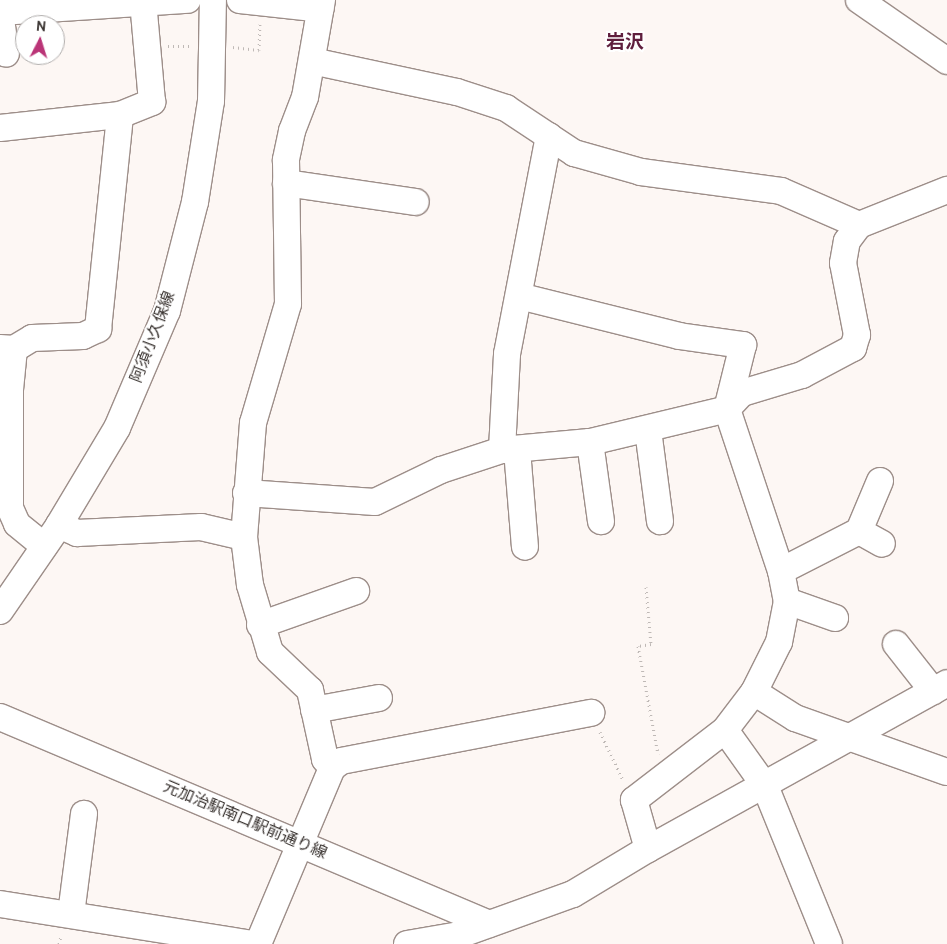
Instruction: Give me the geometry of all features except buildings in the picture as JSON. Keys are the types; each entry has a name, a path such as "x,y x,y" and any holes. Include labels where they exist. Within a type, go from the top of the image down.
{"street":[{"path":"6,54 0,12 60,3 188,0"},
{"name":"阿須小久保線","path":"2,606 59,524 116,428 167,311 195,202 211,101 213,0"},
{"path":"859,0 947,61"},
{"path":"0,128 120,115 152,102 143,1"},
{"path":"251,1 321,4 305,97 290,138 286,183 288,304 253,423 244,537 250,585 260,626 270,652 310,690 325,760 332,768"},
{"path":"312,61 482,100 506,108 574,153 641,172 781,191 859,225"},
{"path":"44,546 17,524 10,508 10,390 7,348 32,338 83,336 98,329 120,115"},
{"path":"525,547 510,450 508,354 549,136"},
{"path":"286,183 416,202"},
{"path":"246,493 375,502 440,470 510,450 590,442 648,430 727,409 742,393 802,375 854,348 856,335 843,264 847,241 859,225 947,190"},
{"path":"519,296 679,336 743,345 727,409 781,571 787,601 779,642 754,692 725,730 634,800 648,849"},
{"path":"648,430 660,521"},
{"path":"590,442 601,521"},
{"path":"781,571 859,531 880,481"},
{"path":"59,524 77,533 201,527 244,537"},
{"path":"859,531 882,544"},
{"path":"260,626 356,591"},
{"path":"787,601 835,618"},
{"path":"421,943 489,924 574,894 648,849 850,739 940,687 896,644"},
{"path":"754,692 795,718 947,772"},
{"path":"314,710 379,698"},
{"path":"258,944 302,844 332,768 341,760 591,713"},
{"name":"元加治駅南口駅前通り線","path":"0,717 489,924"},
{"path":"725,730 764,786 828,944"},
{"path":"71,914 84,814"},
{"path":"0,904 71,914 199,940 253,944"}],"path":[{"path":"158,46 212,45 259,50 251,1"},
{"path":"646,587 651,644 638,646 662,779"},
{"path":"591,713 634,800"}],"district":[{"name":"岩沢","path":"625,42"}]}
